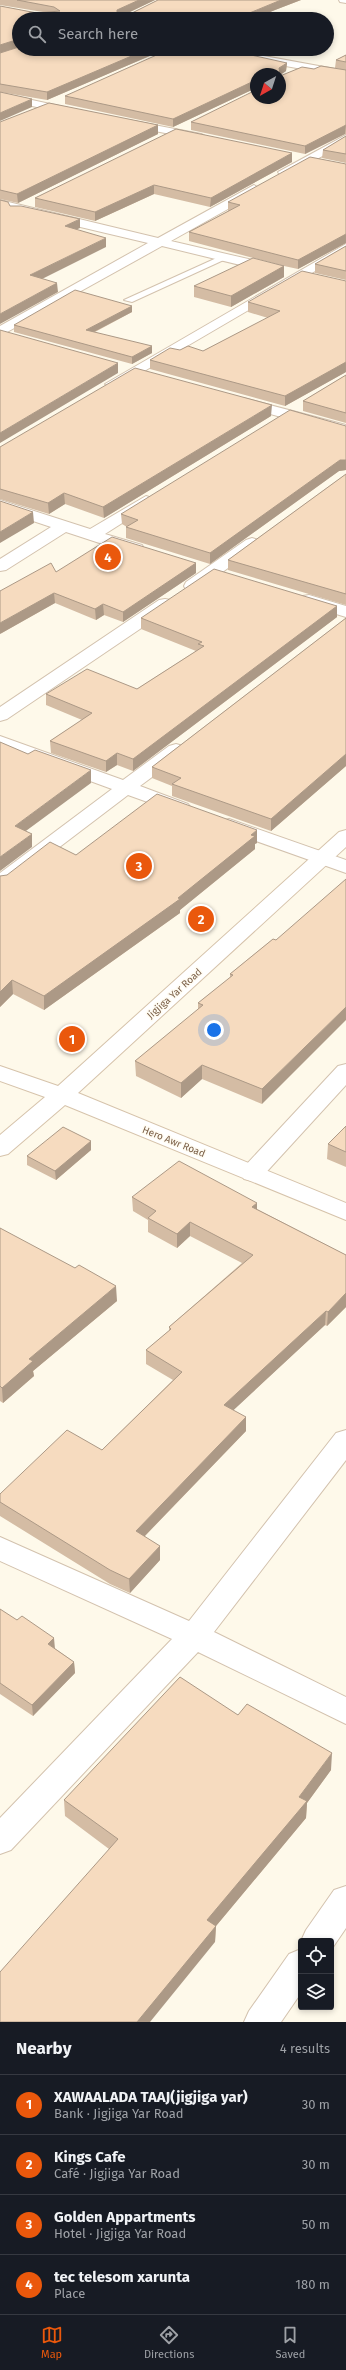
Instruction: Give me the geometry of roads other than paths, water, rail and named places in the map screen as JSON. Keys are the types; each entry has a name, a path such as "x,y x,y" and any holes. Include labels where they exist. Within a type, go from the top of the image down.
{"street":[{"path":"247,56 346,74"},
{"path":"293,74 306,67"},
{"path":"0,96 86,114"},
{"path":"28,116 63,100"},
{"path":"116,120 214,140"},
{"path":"154,142 196,122"},
{"path":"0,333 306,159 346,138"},
{"path":"291,156 326,164"},
{"path":"0,219 34,202"},
{"path":"0,204 157,243 318,280"},
{"path":"99,392 297,275 346,248"},
{"path":"0,333 15,338"},
{"path":"118,367 156,378"},
{"path":"232,399 346,430"},
{"path":"266,426 306,401"},
{"path":"91,535 158,493"},
{"path":"0,505 151,554"},
{"path":"0,566 64,526"},
{"path":"0,715 212,572 263,535"},
{"path":"189,565 233,578"},
{"path":"296,596 346,612"},
{"path":"0,883 190,740"},
{"path":"0,742 346,867"},
{"name":"Jigjiga Yar Road","path":"0,1148 62,1095 346,836"},
{"path":"252,1173 346,1071"},
{"name":"Hero Awr Road","path":"0,1073 62,1095 346,1212"},
{"path":"0,1840 194,1636 346,1440"},
{"path":"0,1548 194,1636 346,1711"},
{"path":"320,1938 346,1901"},
{"path":"261,2022 298,1969"}],"lane":[{"path":"129,300 224,258"}],"place":[{"name":"tec telesom xarunta","path":"108,557"},
{"name":"Golden Appartments","path":"139,866"},
{"name":"Kings Cafe","path":"201,919"},
{"name":"XAWAALADA TAAJ(jigjiga yar)","path":"72,1039"}]}
